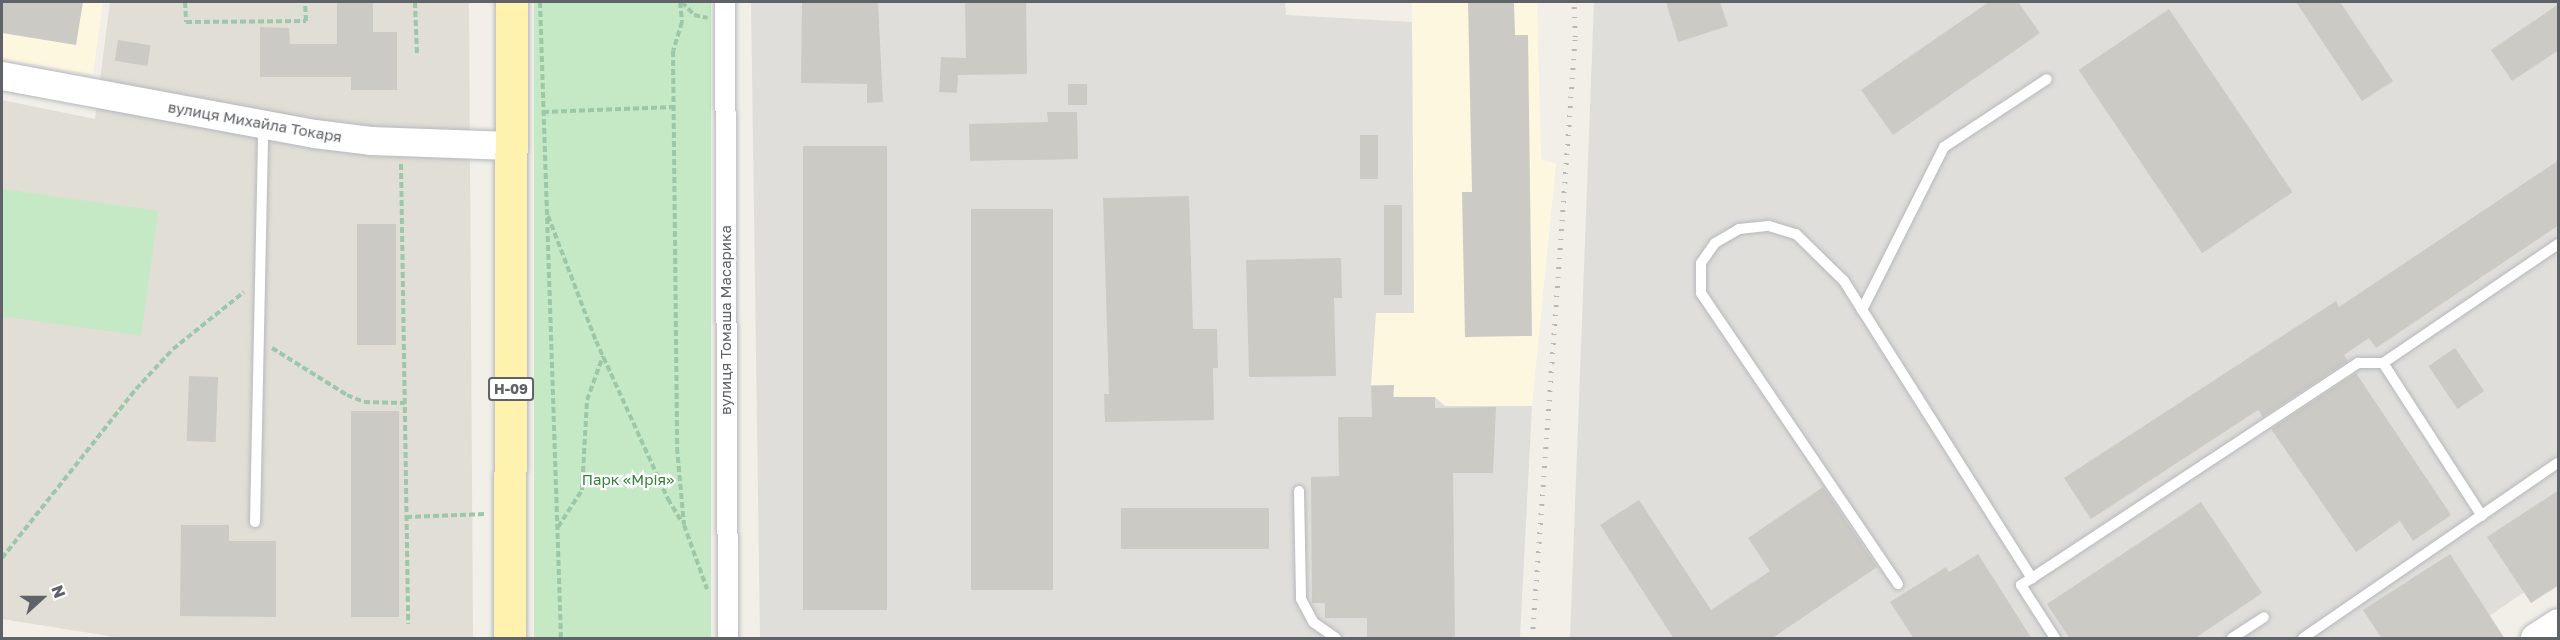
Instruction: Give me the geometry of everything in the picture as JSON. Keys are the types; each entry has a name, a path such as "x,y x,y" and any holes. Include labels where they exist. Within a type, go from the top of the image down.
{"main road":[{"path":"511,146 512,2"},
{"name":"Н-09","path":"511,146 511,637"}],"street":[{"name":"вулиця Томаша Масарика","path":"725,11 728,639"},
{"name":"вулиця Михайла Токаря","path":"2,76 263,124 401,142 511,146"},
{"path":"2535,639 2559,623"}],"lane":[{"path":"1862,310 1944,147 2047,79"},
{"path":"255,522 263,124"},
{"path":"1898,584 1701,293 1701,263 1715,243 1739,229 1769,226 1796,234 1819,252 1862,310 2032,578"},
{"path":"2055,639 2021,585 2358,363 2383,363 2559,244"},
{"path":"2383,363 2482,516"},
{"path":"2303,639 2559,463"},
{"path":"1299,491 1301,599 1312,622 1336,639"},
{"path":"2232,639 2264,617"}],"path":[{"path":"186,2 186,22 306,21 306,2"},
{"path":"415,2 417,54"},
{"path":"540,2 561,639"},
{"path":"681,2 694,15 725,11"},
{"path":"681,2 682,22 673,51 675,367 684,525"},
{"path":"543,112 674,107"},
{"path":"401,142 408,624"},
{"path":"547,212 603,355 668,499 684,525 709,594 728,612"},
{"path":"2,558 91,443 172,349 245,291 259,293"},
{"path":"258,339 347,395 364,402 405,403"},
{"path":"557,529 582,490 587,400 603,355"},
{"path":"406,517 487,514"}],"shaded area":[{"path":"2,2 103,2 93,74 2,59"},
{"path":"110,2 469,2 473,638 121,638 2,619 2,100 95,119"},
{"path":"751,2 1285,2 1286,15 1412,22 1414,313 1376,313 1371,385 1393,385 1394,397 1435,397 1445,406 1532,406 1520,638 760,638"},
{"path":"1412,2 1537,2 1541,159 1556,164 1532,406 1445,406 1393,397 1371,386 1376,312 1414,312"},
{"path":"1594,2 2558,2 2558,569 2457,638 1570,638"}],"green space":[{"name":"Парк «Мрія»","path":"534,2 711,2 711,638 534,638"},
{"path":"2,189 158,211 141,336 2,316"}],"building":[{"path":"2,2 83,2 76,45 2,33"},
{"path":"337,2 373,2 373,32 397,32 397,90 351,90 351,77 260,77 260,27 289,28 290,44 337,44"},
{"path":"802,2 878,2 883,102 867,103 867,84 801,83"},
{"path":"965,2 1026,2 1027,74 958,75 957,93 939,92 941,57 966,58"},
{"path":"1468,2 1514,2 1515,35 1528,35 1532,336 1465,337 1462,192 1472,192"},
{"path":"1666,2 1720,2 1728,26 1678,42"},
{"path":"1989,2 2018,2 2040,33 1893,135 1861,90"},
{"path":"2296,2 2340,2 2393,81 2362,101"},
{"path":"2559,4 2559,50 2512,81 2491,50"},
{"path":"2169,9 2293,192 2202,253 2079,70"},
{"path":"118,40 151,45 147,66 115,61"},
{"path":"1068,84 1087,84 1087,105 1068,105"},
{"path":"1047,112 1077,112 1078,159 970,161 969,124 1048,122"},
{"path":"1360,135 1378,135 1378,179 1360,179"},
{"path":"803,146 887,146 887,610 803,610"},
{"path":"2559,160 2559,225 2376,348 2369,338 2344,355 2348,361 2263,417 2258,410 2091,519 2064,478 2336,301 2339,307"},
{"path":"1189,196 1193,329 1217,329 1218,368 1213,368 1214,420 1105,422 1104,394 1109,394 1103,198"},
{"path":"1384,205 1402,205 1402,295 1384,295"},
{"path":"971,209 1053,209 1053,590 971,590"},
{"path":"357,224 396,224 396,345 357,345"},
{"path":"1341,258 1342,298 1334,298 1336,376 1249,377 1246,260"},
{"path":"2455,348 2484,391 2458,409 2428,366"},
{"path":"2356,373 2451,515 2413,541 2400,521 2356,552 2271,429"},
{"path":"189,376 218,377 216,442 187,441"},
{"path":"1394,385 1393,397 1435,397 1435,408 1496,407 1493,473 1453,473 1455,639 1367,639 1367,618 1325,618 1325,603 1312,603 1311,477 1339,476 1338,417 1372,417 1371,386"},
{"path":"351,411 399,411 399,617 351,617"},
{"path":"1823,487 1877,567 1771,639 1674,639 1600,525 1639,500 1711,610 1770,571 1748,538"},
{"path":"2559,490 2559,585 2531,603 2487,537"},
{"path":"2201,502 2262,593 2194,639 2070,639 2047,604"},
{"path":"1121,508 1269,508 1269,549 1121,549"},
{"path":"181,525 229,525 229,541 276,541 276,617 180,616"},
{"path":"1978,554 2032,639 1914,639 1890,602 1946,567 1949,572"},
{"path":"2450,554 2505,639 2382,639 2363,610"}],"railway":[{"path":"1532,638 1575,37 1574,2"}]}
